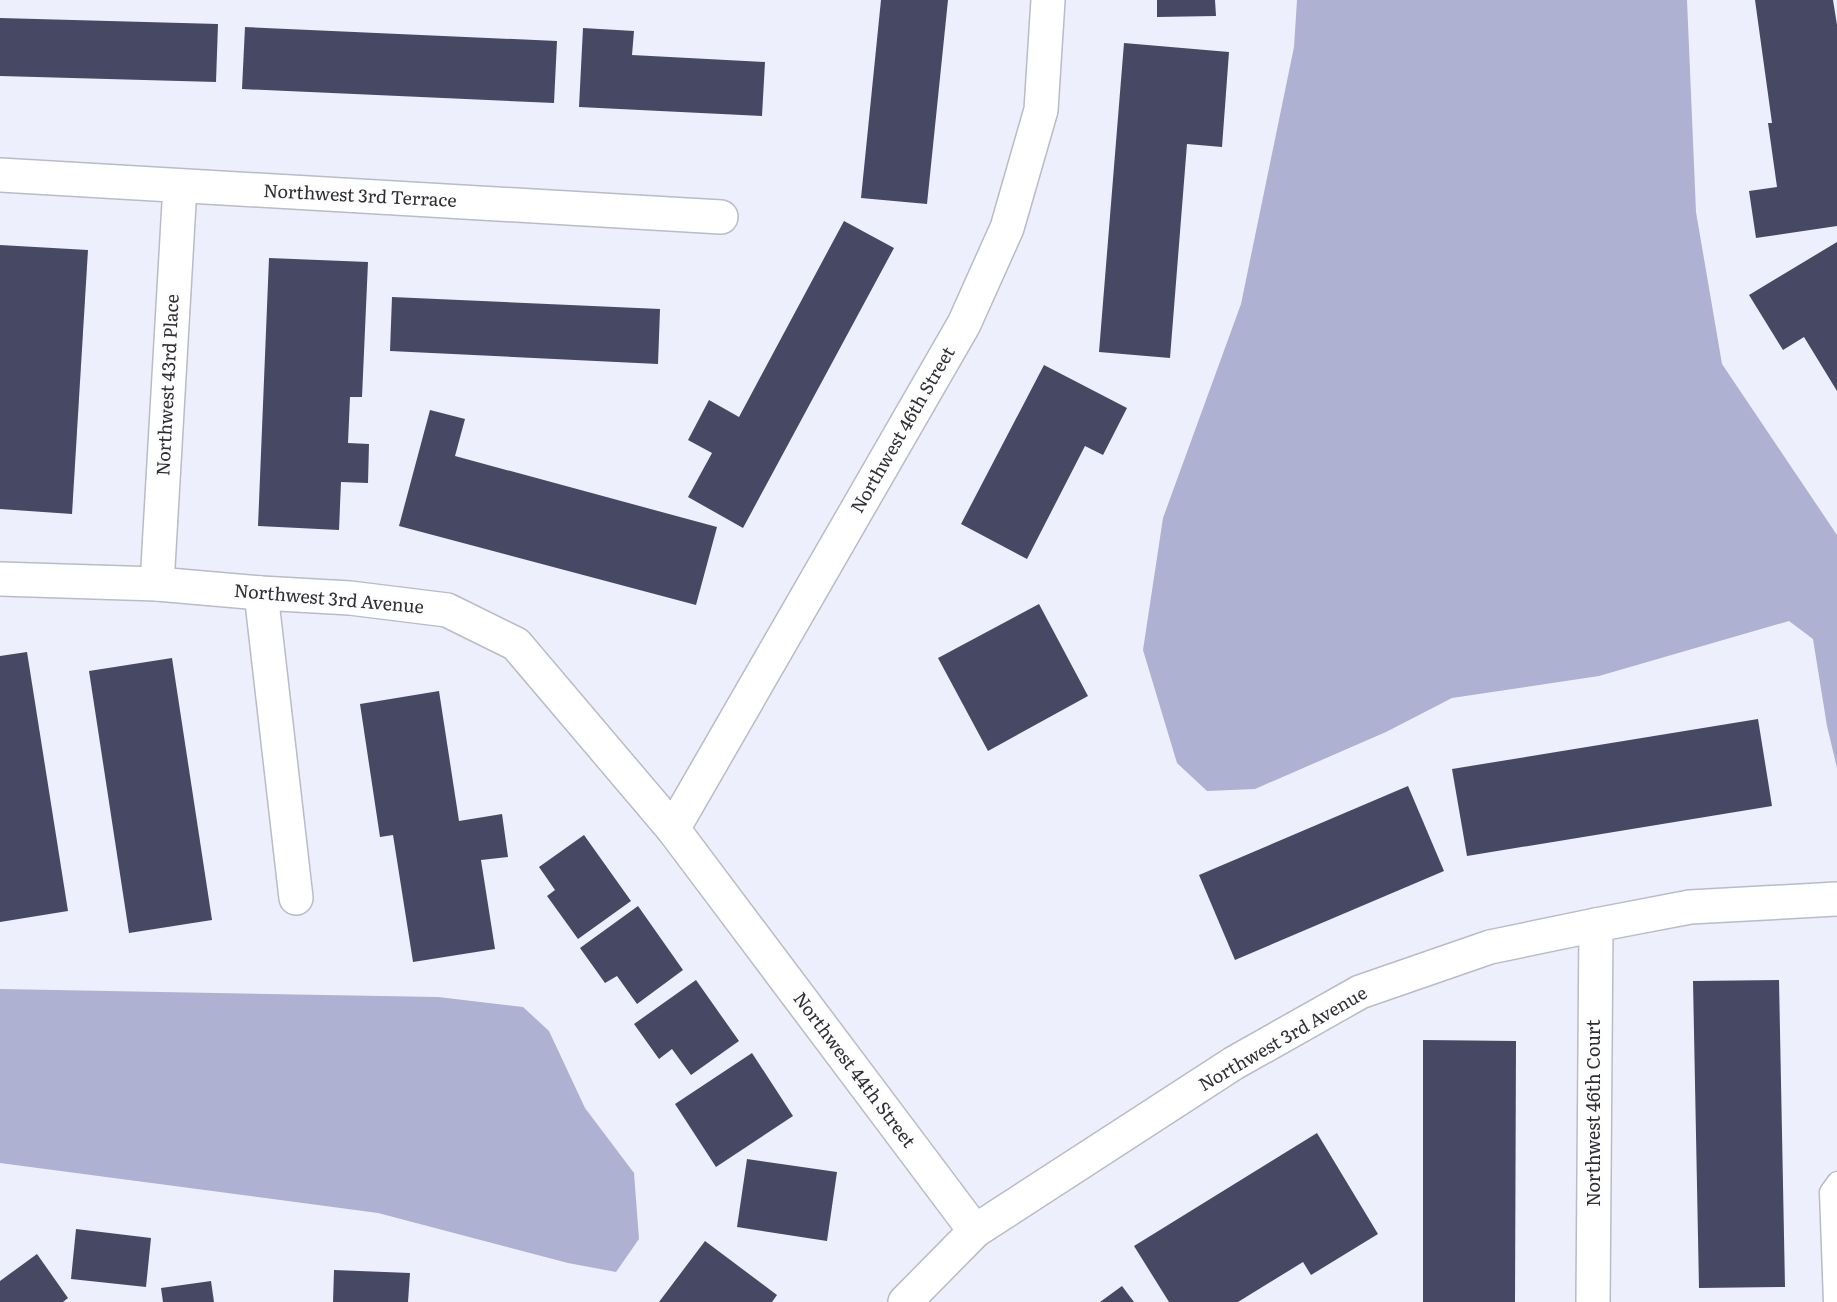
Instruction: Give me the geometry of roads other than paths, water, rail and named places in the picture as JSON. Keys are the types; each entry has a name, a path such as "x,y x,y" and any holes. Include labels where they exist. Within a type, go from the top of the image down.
{"street":[{"name":"Northwest 46th Street","path":"673,829 964,324 1007,228 1041,110 1048,0"},
{"name":"Northwest 3rd Terrace","path":"0,175 721,218"},
{"name":"Northwest 43rd Place","path":"157,584 180,186"},
{"name":"Northwest 3rd Avenue","path":"0,579 157,584 350,598 447,610 516,644 673,829"},
{"path":"261,593 296,898"},
{"name":"Northwest 44th Street","path":"673,829 975,1231"},
{"name":"Northwest 3rd Avenue","path":"975,1231 1234,1063 1359,992 1490,947 1596,925 1690,907 1837,899"},
{"name":"Northwest 46th Court","path":"1593,1302 1596,925"},
{"path":"905,1302 975,1231"}],"lane":[{"path":"1833,1302 1830,1192 1837,1181"}],"water":[{"path":"1297,0 1687,0 1696,212 1722,364 1837,535 1837,768 1827,726 1813,639 1789,621 1599,676 1452,698 1386,732 1255,789 1207,791 1177,763 1143,650 1163,518 1241,304 1294,47"},
{"path":"0,989 438,997 523,1007 549,1031 585,1108 634,1173 639,1239 616,1272 568,1263 378,1213 0,1163"}]}
